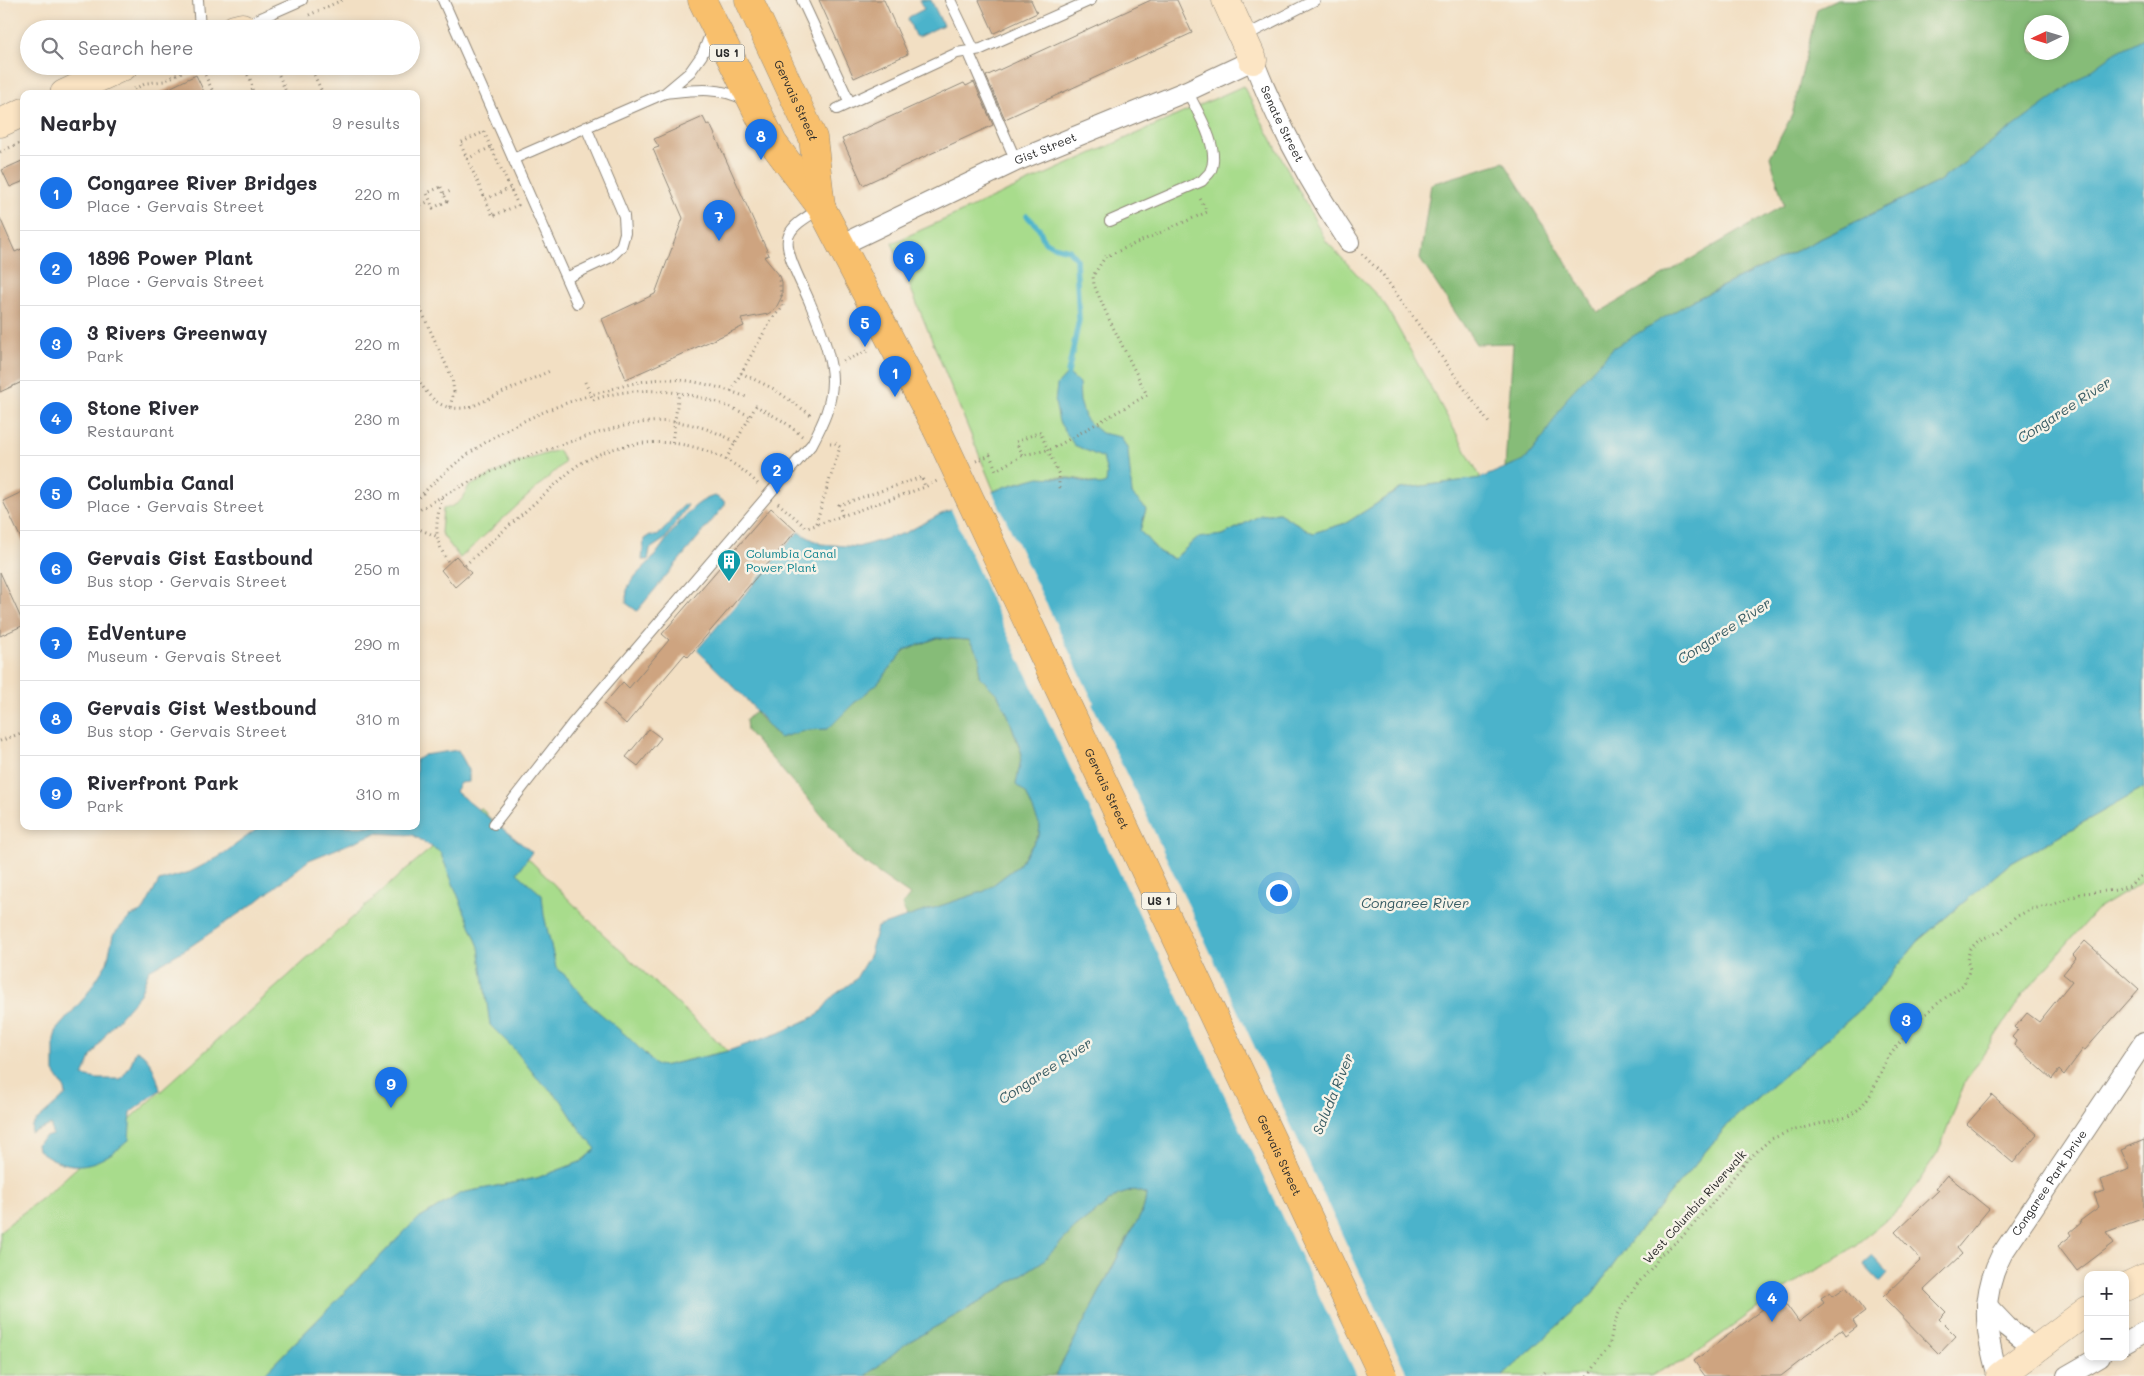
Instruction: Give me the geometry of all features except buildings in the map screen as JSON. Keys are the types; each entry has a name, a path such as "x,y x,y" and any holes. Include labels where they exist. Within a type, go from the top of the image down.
{"main road":[{"name":"Gervais Street","path":"702,0 773,143 821,207 936,426 1383,1376"},
{"name":"Gervais Street","path":"749,0 813,138 821,207"}],"street":[{"name":"Senate Street","path":"1226,0 1278,120 1326,207 1349,242"},
{"name":"Gist Street","path":"841,245 1016,161 1187,91 1248,49"},
{"path":"80,90 128,78"},
{"path":"0,123 20,114"},
{"name":"Congaree Park Drive","path":"1999,1376 1987,1331 1987,1306 1990,1282 2002,1254 2136,1070 2144,1042"},
{"path":"2129,1285 2144,1278"},
{"path":"1987,1306 2007,1327 2035,1349"},
{"path":"1999,1376 2084,1313"},
{"path":"2129,1341 2144,1332"},
{"path":"2067,1376 2093,1361"}],"lane":[{"path":"198,0 199,20"},
{"path":"256,20 302,0"},
{"path":"443,0 577,303"},
{"path":"802,0 850,104"},
{"path":"950,0 1016,161"},
{"path":"837,109 957,53 982,49 1091,0"},
{"path":"1248,49 1315,0"},
{"path":"514,159 665,93 690,72 702,55 713,24"},
{"path":"665,93 717,90 734,94 754,106"},
{"path":"1110,221 1202,181 1210,172 1214,159 1212,146 1187,91"},
{"path":"566,278 611,257 621,247 625,233 624,216 586,127"},
{"path":"494,824 572,724 812,444 830,407 832,379 811,304 790,256 788,236 793,228 821,207"}],"path":[{"path":"307,16 342,0"},
{"path":"128,78 147,83 164,81 176,75"},
{"path":"205,75 212,90"},
{"path":"248,75 252,90"},
{"path":"279,75 285,90"},
{"path":"314,75 321,90"},
{"path":"484,132 491,148 518,205 493,216 460,143 484,132"},
{"path":"0,152 20,143"},
{"path":"467,159 491,148"},
{"path":"441,186 447,201 433,208 430,201 426,193 441,186"},
{"path":"486,199 510,188"},
{"path":"444,194 452,190"},
{"path":"1140,398 1147,395 1108,317 1093,281 1095,273 1105,257 1207,212 1198,194"},
{"path":"421,205 430,201"},
{"path":"1349,242 1383,275 1489,423"},
{"path":"731,391 771,320 783,307 778,273"},
{"path":"420,307 452,378 454,388 450,408"},
{"path":"830,367 870,350"},
{"path":"420,381 427,394 441,405 450,408 461,408 473,406 552,370"},
{"path":"741,373 774,389 796,404"},
{"path":"420,496 464,457 495,437 537,414 591,395 648,380 662,380 690,381 731,391 749,398"},
{"path":"585,382 594,400 644,391 679,392 712,400 750,416"},
{"path":"672,442 679,392"},
{"path":"726,459 756,406 783,421 812,444"},
{"path":"420,510 483,474 513,461 574,440 631,424 650,421 675,422 704,428 736,442"},
{"path":"1023,455 1016,442 1040,432 1060,474 1059,490"},
{"path":"464,566 562,477 588,458 620,447 638,443 672,442 703,448 726,459 748,473 766,498"},
{"path":"816,524 838,452"},
{"path":"842,515 839,505 922,477 925,487"},
{"path":"442,498 438,513 436,537 440,548 450,563"},
{"path":"420,529 436,537"},
{"path":"0,742 20,734"},
{"name":"West Columbia Riverwalk","path":"1588,1376 1609,1346 1615,1321 1622,1307 1659,1256 1681,1238 1710,1206 1746,1160 1771,1139 1791,1131 1847,1117 1859,1109 1871,1094 1887,1059 1909,1031 1933,1007 1964,984 1970,969 1968,960 1970,949 1979,940 1999,932 2015,917 2032,909 2052,905 2084,893 2117,890 2129,886 2144,874"},
{"path":"1541,1376 1545,1372"}],"green space":[{"path":"1837,0 2144,0 2144,38 2113,55 1938,182 1692,301 1544,436 1526,459 1505,468 1513,343 1476,344 1420,259 1431,184 1504,162 1598,313 1784,205 1770,157 1792,115 1817,9"},
{"path":"1243,86 1326,241 1384,303 1481,478 1400,489 1346,523 1313,533 1279,513 1261,515 1223,535 1197,538 1174,559 1159,552 1140,531 1146,509 1088,481 1061,477 1033,479 994,491 892,243"},
{"path":"558,450 565,462 460,558 441,533 443,509 459,502 468,487 511,465"},
{"path":"937,638 969,640 980,657 979,676 998,695 1008,715 1022,755 1016,784 1026,792 1040,825 1039,834 1019,865 985,891 907,917 902,905 910,895 854,856 815,807 747,731 746,720 755,712 779,738 807,730 828,729 878,683 905,650"},
{"path":"2144,788 2144,881 2096,910 2022,996 1965,1082 1938,1153 1901,1208 1843,1255 1785,1288 1684,1362 1664,1368 1651,1376 1503,1376 1592,1294 1636,1234 1732,1120 1866,1005 1920,939 2008,865"},
{"path":"481,807 494,824 603,934 728,1051 663,1066 628,1124 580,1162 537,1178 461,1193 414,1222 262,1376 0,1376 0,1231 53,1189 404,871"},
{"path":"1135,1190 1146,1194 1144,1208 1055,1376 866,1376 905,1344 978,1303 1043,1261 1075,1228 1118,1195"}],"water":[{"path":"919,0 931,0 943,25 918,37 915,36 908,19 924,9"},
{"name":"Congaree River","path":"2144,38 2144,788 2008,865 1920,939 1866,1005 1732,1120 1636,1234 1592,1294 1503,1376 1055,1376 1144,1208 1146,1194 1135,1190 1118,1195 1075,1228 1043,1261 978,1303 905,1344 866,1376 262,1376 414,1222 461,1193 537,1178 580,1162 596,1149 580,1130 561,1100 537,1078 515,1050 490,1025 479,947 440,852 413,835 376,833 309,860 256,902 188,948 149,970 140,994 108,1031 91,1057 83,1076 97,1079 121,1079 130,1066 136,1050 149,1061 160,1090 131,1112 129,1140 107,1156 85,1164 74,1165 51,1158 38,1150 37,1144 45,1137 52,1135 51,1125 31,1133 32,1125 66,1095 65,1089 54,1072 54,1039 57,1029 85,997 107,963 113,935 131,916 143,911 159,881 190,872 219,857 256,830 420,830 420,758 424,755 458,750 469,770 469,782 460,783 455,791 532,852 517,873 542,895 544,915 556,967 570,980 588,1003 628,1037 655,1064 663,1066 728,1051 779,1033 818,1015 833,996 855,980 870,954 877,927 985,891 1019,865 1039,835 1040,826 1026,793 1016,785 1022,754 1008,715 998,695 979,676 980,657 969,640 937,638 905,650 878,683 828,729 807,730 779,738 746,699 697,650 798,532 821,544 858,547 905,533 939,515 1004,487 1039,477 1073,479 1100,485 1106,483 1107,473 1103,458 1074,445 1059,422 1055,402 1057,385 1068,373 1079,383 1080,401 1086,420 1101,433 1121,437 1128,450 1132,494 1146,509 1140,531 1159,552 1174,559 1197,538 1223,535 1261,515 1279,513 1313,533 1346,523 1400,489 1481,478 1526,459 1544,436 1569,395 1613,348 1692,301 1938,182 2113,54"},
{"path":"715,496 724,501 725,505 637,611 626,603 627,589 630,583 653,558 680,521 697,505"},
{"path":"686,504 688,505 665,539 650,549 648,560 642,560 644,539 650,535 657,536"},
{"path":"1872,1256 1888,1273 1880,1282 1863,1264"}],"pier":[{"path":"991,489 1094,703 1092,704 1143,808 1408,1376 1357,1376 995,608 950,507"}],"waterway":[{"path":"1027,216 1039,228 1044,241 1053,246 1069,250 1076,259 1079,320 1068,373"}],"place":[{"name":"Gervais Gist Westbound","path":"761,160"},
{"name":"EdVenture","path":"719,241"},
{"name":"Gervais Gist Eastbound","path":"909,282"},
{"name":"Columbia Canal","path":"865,347"},
{"name":"Congaree River Bridges","path":"895,397"},
{"name":"1896 Power Plant","path":"777,494"},
{"name":"Columbia Canal Power Plant","path":"729,582"},
{"name":"3 Rivers Greenway","path":"1906,1044"},
{"name":"Riverfront Park","path":"391,1108"},
{"name":"Stone River","path":"1772,1322"}],"water label":[{"name":"Saluda River","path":"1333,1094"}]}
